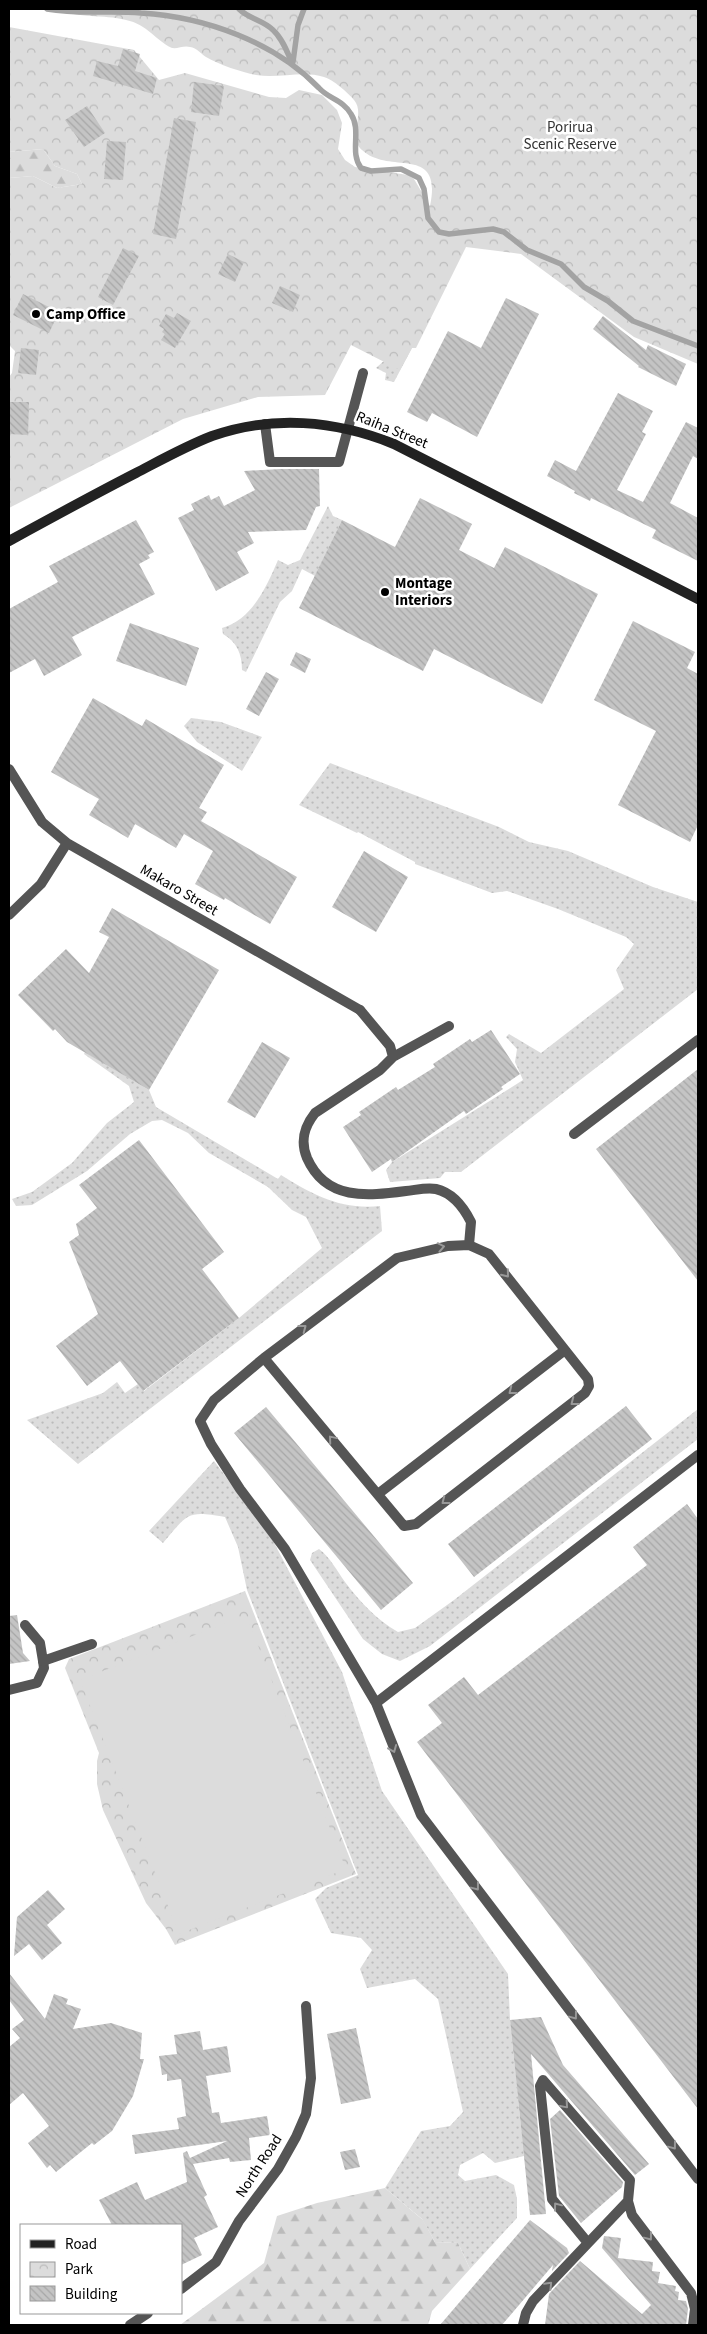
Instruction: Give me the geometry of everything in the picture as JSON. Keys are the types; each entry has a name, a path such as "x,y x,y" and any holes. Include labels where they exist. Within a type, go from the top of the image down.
{"main road":[{"name":"Raiha Street","path":"9,541 194,444 227,432 265,424 301,422 348,428 412,453 698,599"}],"street":[{"path":"265,424 270,462 339,462 363,373"},
{"name":"Makaro Street","path":"9,769 42,822 67,843 360,1010 390,1046 393,1057"},
{"path":"9,915 41,884 67,843"},
{"path":"449,1026 393,1057 380,1070 316,1113 308,1122 303,1134 304,1151 310,1166 332,1188 358,1195 425,1188 442,1191 459,1204 472,1222 469,1245"},
{"path":"574,1134 698,1040"},
{"path":"264,1358 404,1526 416,1524 586,1393 589,1386 588,1379 489,1254 469,1245 448,1246 397,1258 264,1358 214,1400 200,1421 211,1444 240,1489 285,1549 376,1703 421,1815 698,2179"},
{"path":"378,1494 565,1350"},
{"path":"376,1703 698,1455"},
{"path":"9,1690 37,1683 44,1668 40,1643 26,1625"},
{"path":"43,1660 92,1644"},
{"name":"North Road","path":"182,2288 211,2268 216,2262 230,2236 278,2169 296,2137 306,2114 311,2078 306,2006"},
{"path":"588,2243 552,2199 541,2081 546,2082 630,2180 628,2201 632,2215 691,2293 695,2309 693,2325"},
{"path":"523,2325 526,2313 533,2301 628,2201"},
{"path":"130,2325 146,2314"}],"green space":[{"name":"Porirua Scenic Reserve","path":"57,9 698,9 698,364 634,337 521,254 466,247 416,348 412,348 400,370 351,345 325,395 258,397 183,419 9,508 9,377 12,373 15,351 9,345 9,178 33,176 57,188 82,184 77,174 55,166 43,149 9,152 9,27 134,50 159,80 185,73 269,97 286,98 299,90 322,95 337,110 342,123 338,149 345,160 355,167 408,175 414,179 430,206 432,187 429,174 422,167 386,161 373,157 362,150 356,139 358,112 354,100 336,83 324,77 307,74 265,76 250,74 218,63 197,50 186,46 172,48 133,22 117,18 74,14"},
{"path":"43,149 55,166 77,174 82,184 57,188 33,176 9,178 9,152"},
{"path":"412,348 394,382 385,380 386,373 376,368 387,358"},
{"path":"328,506 333,516 342,520 315,576 302,569 292,591 280,602 246,672 242,670 238,649 223,634 222,628 233,624 250,610 263,591 278,560 288,565 300,560"},
{"path":"191,718 221,722 262,737 242,771 197,742 184,726"},
{"path":"330,763 499,827 529,842 568,851 653,887 698,902 698,989 461,1172 445,1172 440,1178 390,1182 386,1170 392,1162 523,1080 515,1062 517,1049 506,1037 509,1034 541,1053 624,989 616,970 634,944 626,937 558,909 507,891 492,893 415,864 415,862 358,832 299,805"},
{"path":"85,1052 149,1090 156,1107 278,1179 281,1175 304,1189 328,1200 353,1206 380,1206 382,1231 78,1464 27,1420 103,1393 117,1382 125,1393 138,1384 144,1391 239,1318 322,1248 306,1217 292,1210 268,1187 209,1153 188,1133 162,1120 152,1121 130,1134 87,1171 32,1205 16,1206 12,1199 32,1192 72,1163 107,1123 134,1102 129,1086 84,1054"},
{"path":"698,1409 698,1439 430,1646 400,1661 382,1654 363,1639 310,1560 312,1553 319,1549 330,1560 357,1597 376,1616 398,1632 415,1628 454,1600"},
{"path":"214,1461 271,1537 342,1672 382,1791 508,1974 510,2020 524,2156 495,2163 483,2153 460,2165 458,2175 465,2181 496,2175 514,2185 517,2199 517,2218 470,2269 458,2243 435,2242 422,2219 385,2188 421,2131 450,2126 463,2112 438,1999 415,1979 367,1988 360,1969 372,1950 361,1938 331,1933 315,1899 326,1888 358,1875 247,1590 238,1547 225,1517 202,1514 189,1516 183,1520 163,1543 149,1531"},
{"path":"245,1591 356,1874 175,1945 166,1929 146,1903 103,1810 97,1784 99,1753 65,1668 69,1659"},
{"path":"246,1615 346,1869 179,1934 80,1680"},
{"path":"385,2188 423,2220 435,2242 458,2243 470,2269 432,2311 428,2325 180,2325 264,2263 277,2216 317,2203"}],"building":[{"path":"123,49 140,54 135,71 157,78 153,94 93,76 97,61 118,66"},
{"path":"194,82 224,86 219,116 191,112"},
{"path":"87,106 105,133 84,147 65,120"},
{"path":"174,118 196,122 176,239 153,234"},
{"path":"107,141 126,142 123,180 104,179"},
{"path":"123,248 139,256 113,305 98,297"},
{"path":"228,254 244,262 235,282 218,274"},
{"path":"280,286 300,295 293,312 272,303"},
{"name":"Camp Office","path":"23,294 59,312 49,333 13,315"},
{"path":"506,298 539,314 477,437 432,413 427,422 407,412 448,331 481,348"},
{"path":"177,313 191,321 175,348 161,340 165,334 162,332 164,329 159,326 166,314 174,318"},
{"path":"603,316 646,350 648,345 686,364 676,386 638,367 593,329"},
{"path":"21,348 39,350 36,375 18,373"},
{"path":"618,393 653,411 642,432 646,434 617,490 643,502 686,422 698,428 698,459 693,456 670,503 698,518 698,561 652,538 656,530 591,498 590,501 547,476 555,460 576,471"},
{"path":"10,402 29,402 28,435 9,434"},
{"path":"319,469 320,506 316,507 306,530 248,532 254,543 237,552 249,573 216,591 178,518 194,510 191,504 209,495 211,500 219,496 224,506 255,490 244,471"},
{"path":"420,498 472,524 459,550 494,568 505,547 598,594 542,704 434,649 423,671 299,608 342,520 395,547"},
{"path":"136,520 154,552 148,555 150,558 139,564 155,594 72,637 82,655 44,676 35,659 9,673 9,609 58,582 49,566"},
{"path":"633,621 695,652 687,668 698,674 698,825 690,842 618,805 656,731 594,700"},
{"path":"130,623 199,648 186,686 116,661"},
{"path":"296,652 311,659 305,673 290,665"},
{"path":"266,672 279,679 259,716 246,709"},
{"path":"93,698 142,726 146,719 224,765 199,808 207,812 201,821 297,877 270,924 225,898 224,900 195,884 213,851 184,834 176,848 135,824 128,838 89,815 99,799 51,772"},
{"path":"364,851 408,877 376,932 332,907"},
{"path":"112,908 219,970 149,1090 67,1042 55,1029 53,1031 18,995 66,949 89,973 109,937 99,932"},
{"path":"491,1030 520,1074 501,1087 503,1089 466,1114 464,1111 392,1162 391,1159 372,1172 343,1127 361,1115 359,1112 396,1087 398,1090 435,1067 433,1064 470,1039 472,1042"},
{"path":"262,1042 290,1058 255,1118 227,1102"},
{"path":"698,1069 698,1281 596,1149"},
{"path":"139,1140 224,1252 202,1269 239,1318 143,1391 120,1361 87,1386 56,1346 98,1314 69,1242 79,1235 76,1224 97,1208 79,1185"},
{"path":"626,1406 652,1439 474,1577 448,1544"},
{"path":"266,1407 413,1583 381,1610 234,1433"},
{"path":"687,1504 698,1519 698,2109 417,1742 442,1723 428,1705 464,1677 478,1695 647,1565 633,1547"},
{"path":"17,1615 23,1653 30,1661 9,1664 9,1616"},
{"path":"48,1890 65,1909 47,1925 62,1943 42,1960 29,1944 14,1956 17,1917"},
{"path":"9,1973 45,2019 54,1994 68,1999 66,2004 81,2009 73,2029 111,2023 142,2033 140,2059 144,2059 133,2096 112,2131 94,2145 92,2143 56,2172 50,2165 47,2168 28,2143 49,2126 23,2093 9,2105 9,2047 20,2038 12,2029 24,2020 9,2000"},
{"path":"541,2017 563,2065 649,2164 635,2175 531,2054 546,2214 530,2215 510,2020"},
{"path":"356,2028 371,2098 341,2104 327,2034"},
{"path":"200,2031 203,2050 227,2046 231,2072 206,2076 212,2113 219,2112 221,2123 267,2116 270,2135 249,2138 251,2160 230,2162 229,2158 193,2164 207,2195 204,2197 218,2227 194,2238 202,2255 182,2265 182,2224 111,2224 99,2200 137,2182 145,2200 187,2182 183,2153 187,2151 190,2158 227,2141 135,2154 132,2135 179,2129 177,2118 186,2116 181,2079 167,2081 167,2074 162,2075 159,2056 177,2054 174,2035"},
{"path":"560,2110 623,2182 622,2187 581,2223 559,2196 550,2119"},
{"path":"355,2149 360,2167 345,2170 340,2152"},
{"path":"530,2220 567,2248 569,2253 552,2271 553,2265 502,2325 440,2325"},
{"path":"604,2236 621,2238 618,2258 653,2262 652,2271 660,2272 658,2283 676,2286 675,2291 679,2292 678,2300 686,2301 688,2309 686,2325 545,2325 549,2294 580,2261 642,2314 651,2305 602,2248"}],"waterway":[{"path":"47,9 71,12 129,12 165,15 214,26 260,45 281,57 323,92 348,109 356,127 356,155 361,168 371,171 401,169 419,178 424,189 428,218 439,232 449,234 493,229 504,232 527,250 561,264 584,287 608,301 633,321 698,346"},
{"path":"239,9 265,24 277,34 293,65"},
{"path":"293,62 298,25 304,9"}],"place":[{"name":"Camp Office","path":"36,314"},
{"name":"Montage Interiors","path":"385,592"}]}
